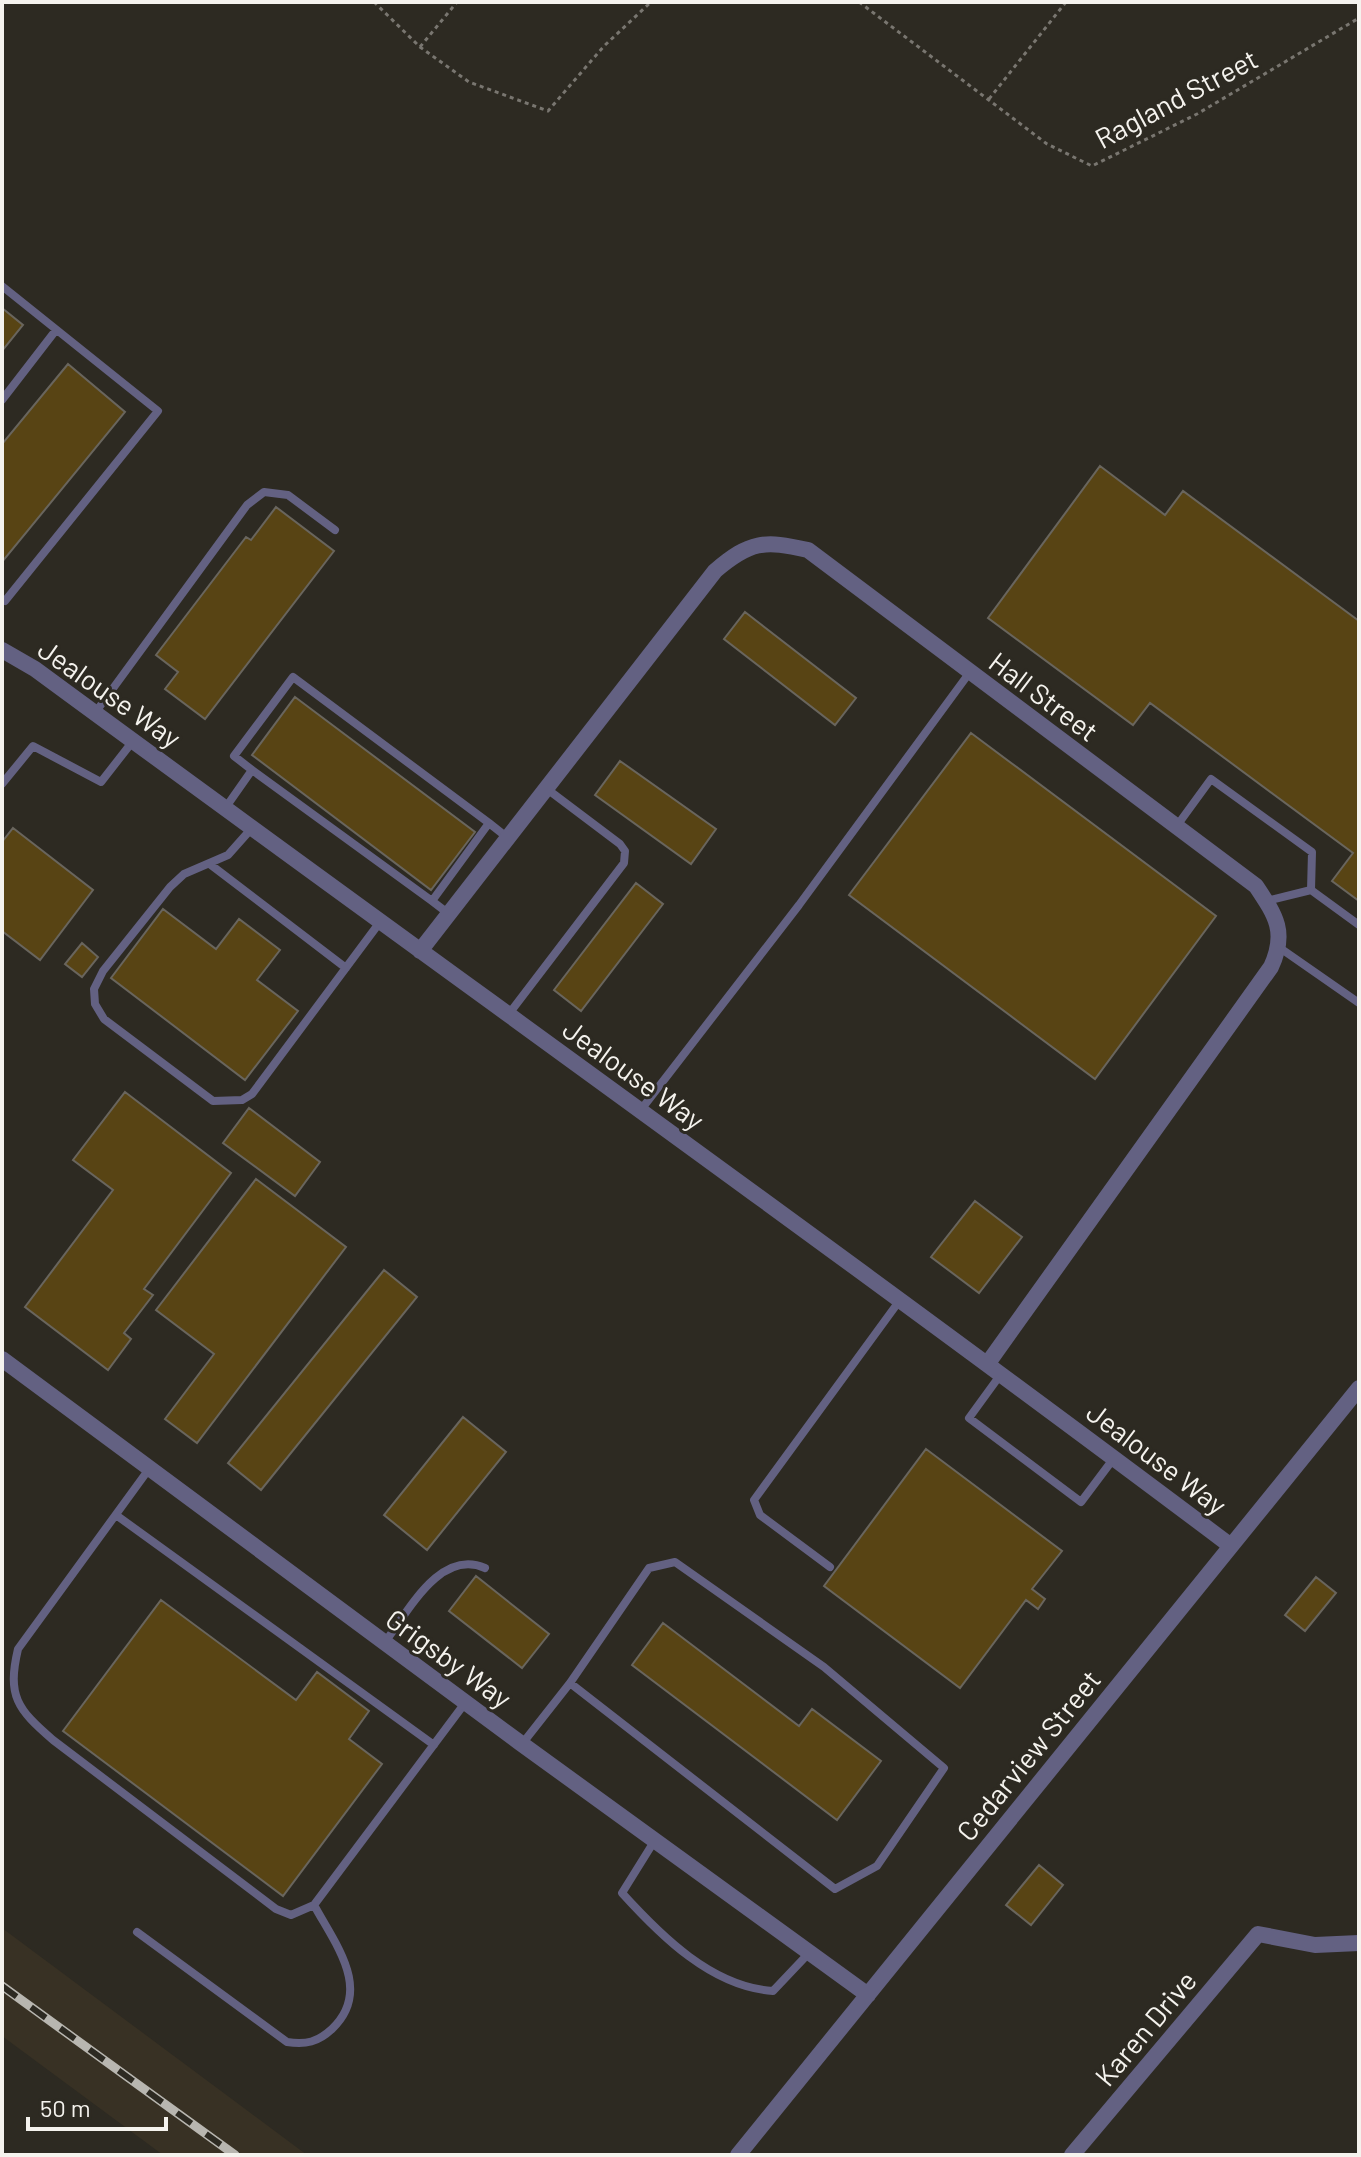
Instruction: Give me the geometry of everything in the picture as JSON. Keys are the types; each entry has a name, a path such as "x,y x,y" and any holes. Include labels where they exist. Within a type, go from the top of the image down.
{"street":[{"name":"Hall Street","path":"420,951 715,571 740,549 772,542 808,550 1256,886 1276,916 1280,948"},
{"name":"Jealouse Way","path":"2,650 35,669 226,807 988,1363 1231,1546"},
{"path":"988,1363 1262,980 1280,948"},
{"name":"Grigsby Way","path":"2,1359 466,1703 868,1995"},
{"name":"Cedarview Street","path":"738,2155 1359,1388"},
{"name":"Karen Drive","path":"1072,2155 1258,1934 1315,1945 1359,1943"}],"lane":[{"path":"2,286 158,411 3,603"},
{"path":"2,400 56,330"},
{"path":"95,713 247,505 264,492 288,495 335,530"},
{"path":"640,1111 799,905 970,672"},
{"path":"449,914 234,756 293,677 508,838"},
{"path":"2,784 33,746 101,782 133,741"},
{"path":"226,807 252,770"},
{"path":"1176,827 1211,779 1312,852 1311,890"},
{"path":"508,1015 624,863 625,851 620,844 546,788"},
{"path":"432,901 489,823"},
{"path":"253,827 228,855 211,865 184,874 170,887 103,971 94,989 95,1004 104,1019 213,1101 242,1100 252,1094 380,922"},
{"path":"211,865 346,968"},
{"path":"1266,901 1311,890 1359,925"},
{"path":"1280,948 1359,1003"},
{"path":"830,1567 760,1515 754,1500 900,1299"},
{"path":"1002,1374 969,1418 1081,1502 1114,1458"},
{"path":"149,1469 18,1649 12,1676 16,1699 26,1717 53,1740 276,1909 291,1915 314,1905 466,1703"},
{"path":"116,1515 434,1745"},
{"path":"385,1643 440,1574 453,1564 467,1561 485,1568"},
{"path":"522,1744 570,1683 649,1568 675,1562 824,1667 944,1768 877,1866 835,1889 570,1683"},
{"path":"655,1840 622,1893 666,1941 747,1989 773,1991 809,1952"},
{"path":"137,1932 287,2042 305,2045 321,2039 334,2027 343,2016 352,1994 351,1974 314,1905"}],"path":[{"path":"374,2 420,47 469,82 548,111 604,46 651,2"},
{"path":"420,47 457,2"},
{"name":"Ragland Street","path":"859,2 1047,144 1092,166 1197,114 1359,18"},
{"path":"989,99 1066,2"}],"shaded area":[{"path":"2,1928 307,2155 163,2155 2,2036"}],"building":[{"path":"2,308 23,325 2,351"},
{"path":"68,364 125,412 2,562 2,444"},
{"path":"1100,466 1165,515 1183,491 1359,621 1359,901 1332,881 1353,853 1150,703 1133,725 988,618"},
{"path":"276,507 334,551 205,719 165,689 178,672 156,655 246,537 251,540"},
{"path":"745,612 856,698 835,725 724,639"},
{"path":"295,697 475,832 431,890 252,755"},
{"path":"971,733 1216,916 1095,1079 849,895"},
{"path":"620,761 716,829 691,864 595,795"},
{"path":"13,828 93,890 40,960 2,931 2,842"},
{"path":"636,883 663,904 581,1011 554,990"},
{"path":"163,909 216,949 239,919 280,950 257,980 298,1011 245,1080 111,978"},
{"path":"82,943 98,957 82,977 65,964"},
{"path":"125,1092 231,1173 144,1289 153,1295 124,1333 131,1339 108,1370 25,1307 113,1190 73,1160"},
{"path":"249,1108 320,1162 295,1196 223,1143"},
{"path":"256,1179 346,1247 197,1443 165,1419 214,1354 156,1310"},
{"path":"975,1201 1022,1237 979,1293 931,1257"},
{"path":"384,1270 417,1297 261,1490 228,1463"},
{"path":"463,1417 506,1452 427,1550 384,1515"},
{"path":"926,1449 1062,1551 1032,1589 1045,1599 1038,1609 1026,1600 960,1688 824,1586"},
{"path":"476,1576 549,1634 522,1668 449,1611"},
{"path":"1316,1577 1336,1593 1305,1631 1285,1615"},
{"path":"161,1600 296,1700 317,1672 369,1711 349,1739 382,1764 283,1896 63,1731"},
{"path":"663,1623 799,1726 812,1709 881,1761 837,1820 632,1665"},
{"path":"1039,1865 1063,1885 1031,1925 1006,1905"}],"railway":[{"path":"2,1986 235,2155"}]}
